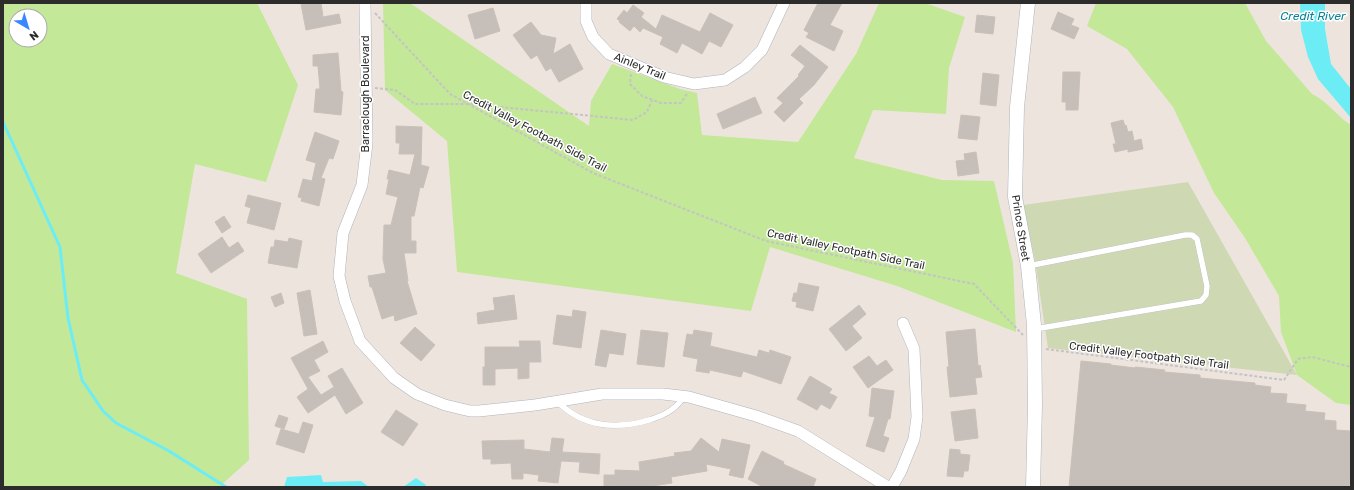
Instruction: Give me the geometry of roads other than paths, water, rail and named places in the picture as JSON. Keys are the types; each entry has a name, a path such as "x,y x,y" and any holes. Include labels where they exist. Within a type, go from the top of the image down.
{"street":[{"name":"Ainley Trail","path":"586,3 586,21 593,37 609,54 664,77 692,83 726,80 745,67 762,50 784,3"},
{"name":"Prince Street","path":"1028,3 1017,107 1015,197 1028,266 1034,329 1035,405 1033,487"},
{"name":"Barraclough Boulevard","path":"368,6 366,87 367,143 362,185 343,233 339,276 345,300 360,341 394,378 417,394 445,405 470,411 535,405 602,394 663,394 684,396 756,416 798,431 888,487"},
{"path":"892,487 901,471 914,439 917,417 914,350 903,323"}],"lane":[{"path":"1028,266 1185,235 1192,235 1197,239 1207,286 1206,295 1201,301 1034,329"},
{"path":"557,401 570,413 583,419 601,424 615,425 635,424 659,417 673,409 681,402 684,396"}],"water":[{"name":"Credit River","path":"1300,3 1325,3 1325,29 1331,64 1351,89 1351,118 1318,79 1308,57 1301,30"},
{"path":"321,475 323,482 361,481 369,487 284,487 287,477"},
{"path":"416,478 426,485 425,487 403,487"}],"waterway":[{"path":"3,122 60,247 68,318 82,380 103,411 116,423 169,451 226,487"}]}
